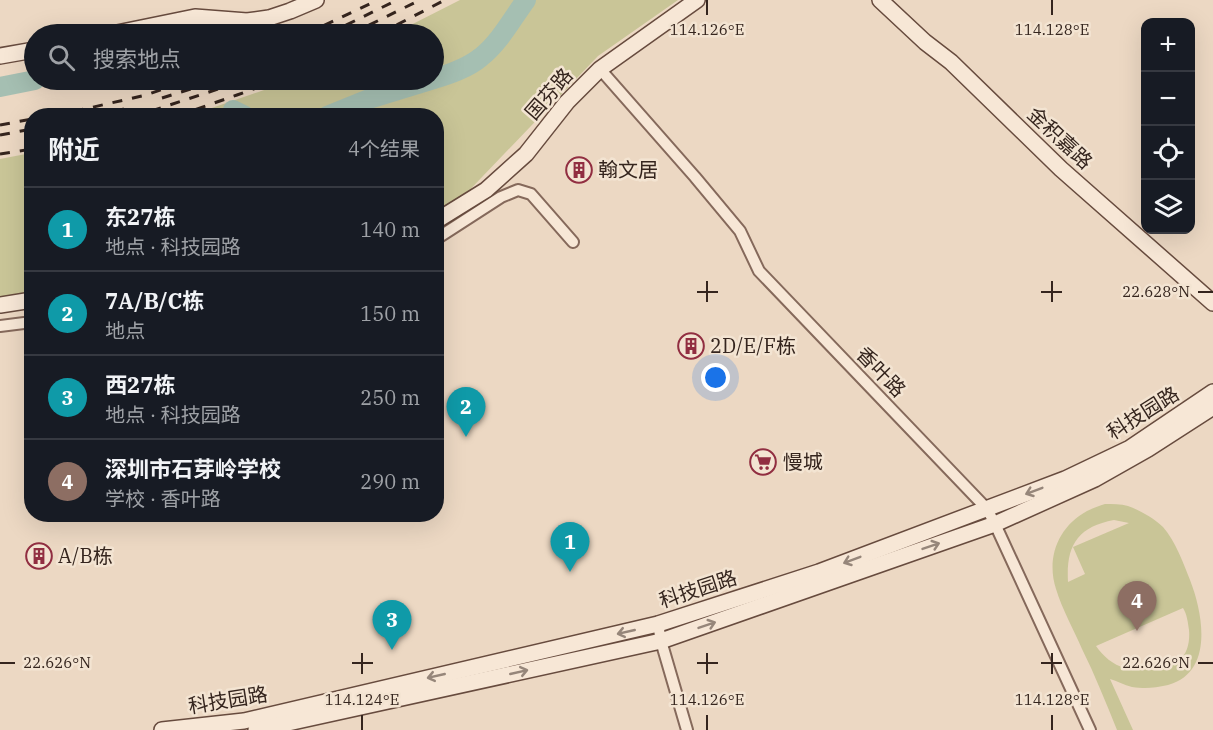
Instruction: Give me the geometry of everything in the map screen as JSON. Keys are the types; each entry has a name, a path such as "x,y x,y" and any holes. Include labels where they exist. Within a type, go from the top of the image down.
{"main road":[{"path":"161,24 195,17 247,21 269,18 316,0"},
{"name":"国芬路","path":"444,216 486,190 526,154 567,102 600,69 698,0"},
{"name":"金积嘉路","path":"880,0 925,42 951,62 1061,169 1213,303"},
{"path":"0,56 24,52"},
{"path":"0,305 24,301"},
{"name":"科技园路","path":"162,730 244,721 658,624 819,572 1065,479 1131,448 1213,392"},
{"name":"科技园路","path":"264,729 661,641 995,524 1095,479 1148,449 1213,407"}],"street":[{"name":"香叶路","path":"600,69 740,231 759,271 987,509 1090,730"},
{"path":"444,234 501,197 518,190 531,194 573,242"},
{"path":"0,326 24,323"},
{"path":"658,624 687,730"}],"shaded area":[{"path":"460,0 678,0 598,56 461,199 444,207 444,108 212,108 264,90 444,90 444,24 413,24"},
{"path":"24,154 24,294 0,297 0,159"},
{"path":"1105,504 1128,506 1155,520 1167,532 1190,580 1201,626 1198,656 1192,669 1182,679 1168,685 1146,688 1132,687 1110,679 1133,730 1117,730 1061,604 1053,577 1054,555 1062,535 1077,518","holes":["1114,520 1129,523 1073,547 1085,574 1068,582 1069,558 1072,548 1076,540 1091,528","1183,608 1188,624 1189,642 1184,654 1174,663 1145,669 1125,668 1109,660 1096,646"]}],"waterway":[{"path":"444,76 476,61 488,51 526,0"},
{"path":"0,87 24,82"},
{"path":"347,108 398,90"}],"railway":[{"path":"327,24 378,0"},
{"path":"348,24 397,0"},
{"path":"371,24 420,0"},
{"path":"398,24 445,0"},
{"path":"89,108 160,90"},
{"path":"162,98 187,90"},
{"path":"160,108 215,90"},
{"path":"199,108 250,90"},
{"path":"0,125 24,120"},
{"path":"0,135 24,130"},
{"path":"0,154 24,150"}],"place":[{"name":"翰文居","path":"579,170"},
{"name":"2D/E/F栋","path":"691,346"},
{"name":"7A/B/C栋","path":"466,437"},
{"name":"慢城","path":"763,462"},
{"name":"A/B栋","path":"39,556"},
{"name":"东27栋","path":"570,572"},
{"name":"深圳市石芽岭学校","path":"1137,631"},
{"name":"西27栋","path":"392,650"}]}
